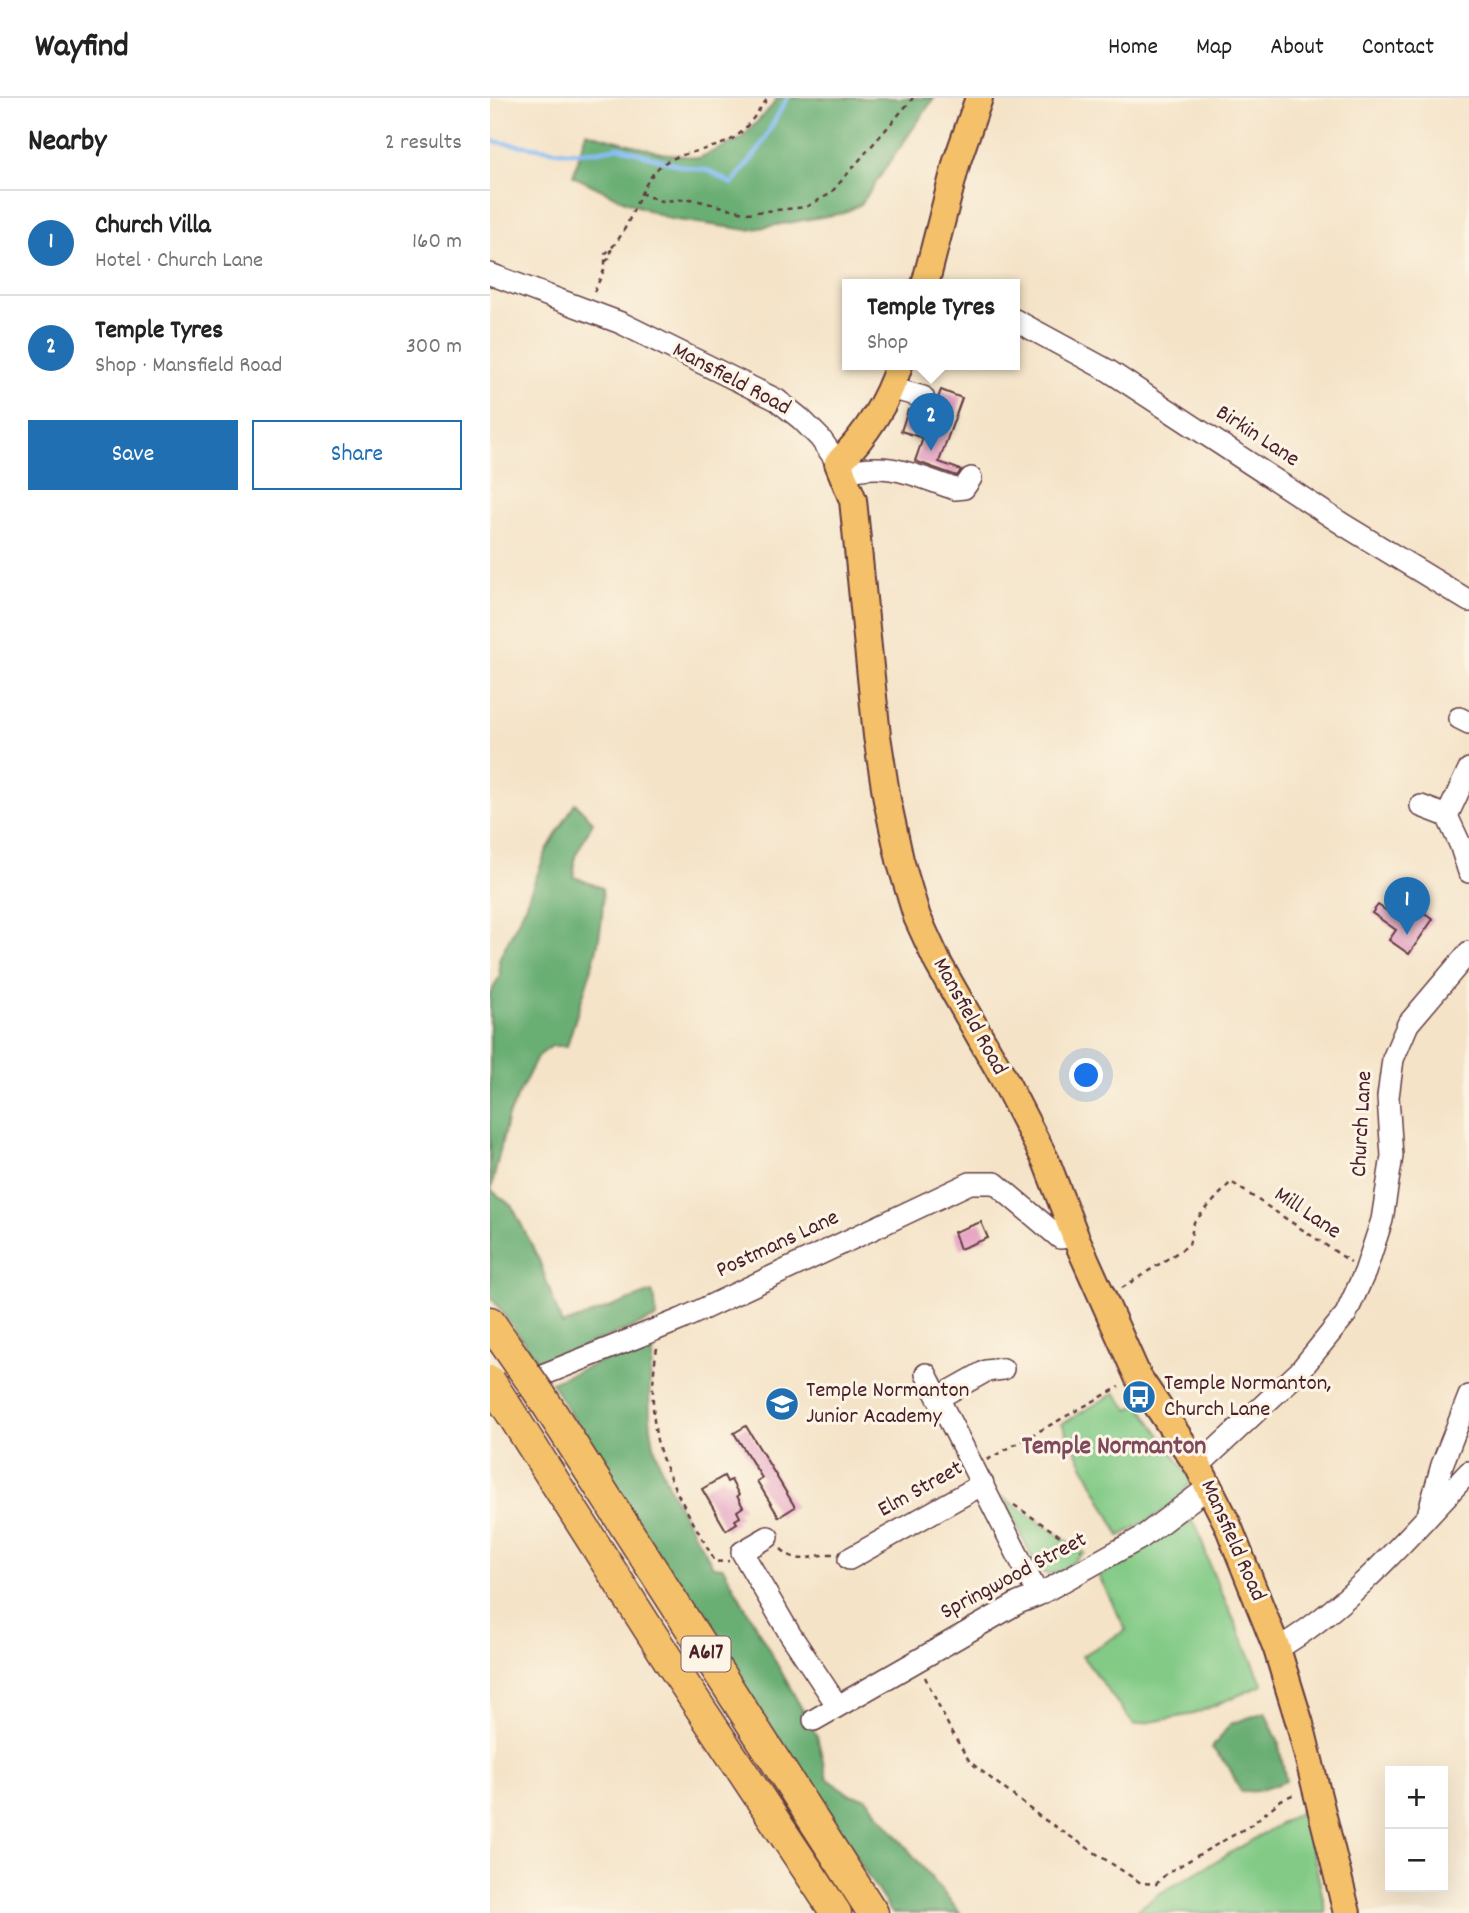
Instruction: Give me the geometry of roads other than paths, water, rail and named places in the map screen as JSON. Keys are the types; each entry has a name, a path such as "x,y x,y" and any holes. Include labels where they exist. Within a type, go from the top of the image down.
{"highway":[{"name":"A617","path":"497,1331 873,1913"},
{"name":"A617","path":"490,1381 500,1403 836,1913"}],"main road":[{"path":"933,279 957,161 979,98"},
{"path":"841,468 882,410 895,377"},
{"name":"Mansfield Road","path":"841,468 853,499 877,736 887,800 900,860 917,918 938,963 1003,1077 1046,1161 1075,1236 1138,1377 1204,1476 1277,1649 1316,1785 1347,1913"}],"street":[{"name":"Mansfield Road","path":"490,274 621,323 777,400 821,438 841,468"},
{"name":"Birkin Lane","path":"1020,323 1109,371 1344,525 1469,601"},
{"path":"895,377 923,397"},
{"path":"841,468 886,467 955,489 964,488 971,478"},
{"path":"1447,816 1463,797 1469,769"},
{"path":"1422,806 1447,816 1469,872"},
{"name":"Church Lane","path":"1204,1476 1299,1372 1346,1314 1365,1272 1382,1220 1392,1156 1388,1097 1393,1059 1408,1024 1469,952"},
{"name":"Postmans Lane","path":"500,1403 789,1270 970,1182 995,1183 1060,1238 1075,1236"},
{"path":"938,1398 986,1371 1003,1369"},
{"path":"926,1374 978,1476"},
{"path":"1427,1516 1442,1465 1469,1396"},
{"path":"1277,1649 1301,1635 1382,1564 1469,1472"},
{"name":"Elm Street","path":"849,1559 978,1476 1038,1595"},
{"name":"Springwood Street","path":"814,1720 1018,1603 1038,1595 1141,1538 1204,1476"},
{"path":"768,1537 742,1552 790,1634 838,1705"}],"waterway":[{"path":"490,141 567,152 619,147 681,166 710,171 732,184 758,151 787,98"}],"place":[{"name":"Temple Tyres","path":"931,451"},
{"name":"Church Villa","path":"1407,935"},
{"name":"Temple Normanton, Church Lane","path":"1139,1397"},
{"name":"Temple Normanton Junior Academy","path":"782,1404"}],"district":[{"name":"Temple Normanton","path":"1114,1447"}]}
